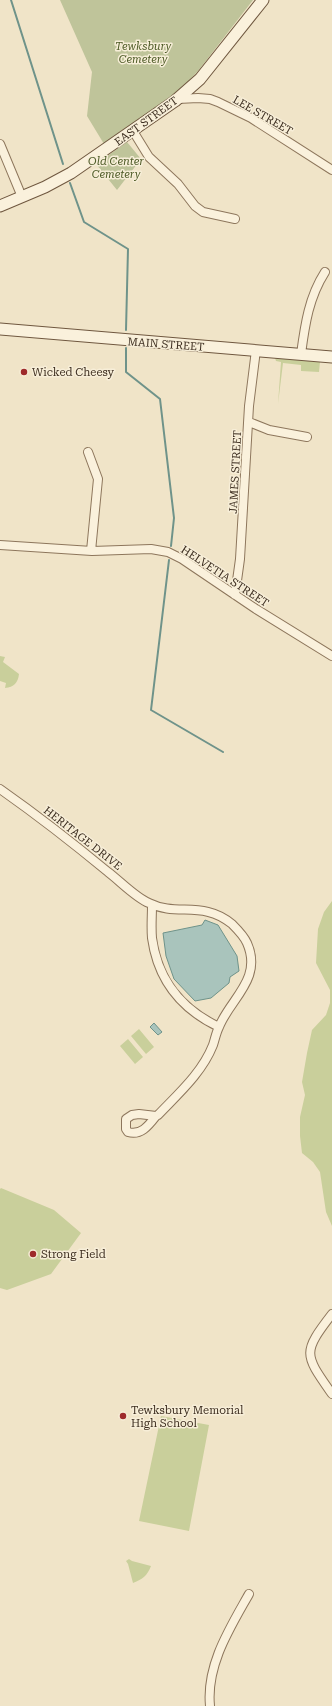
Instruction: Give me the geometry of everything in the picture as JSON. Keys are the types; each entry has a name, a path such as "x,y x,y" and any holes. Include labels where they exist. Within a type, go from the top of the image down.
{"main road":[{"name":"EAST STREET","path":"0,206 66,176 178,99 200,79 263,0"},
{"name":"MAIN STREET","path":"0,331 332,357"}],"street":[{"name":"LEE STREET","path":"178,99 198,98 210,99 218,102 251,118 332,170"},
{"path":"133,131 148,157 178,184 195,206 203,212 235,220"},
{"path":"0,144 22,197"},
{"path":"302,354 309,306 319,281 325,272"},
{"name":"JAMES STREET","path":"235,595 240,559 251,391 256,350"},
{"path":"249,422 268,430 307,437"},
{"path":"88,452 98,479 91,550"},
{"name":"HELVETIA STREET","path":"0,545 91,550 151,549 163,551 182,559 235,595 332,656"},
{"name":"HERITAGE DRIVE","path":"0,789 49,825 141,899 152,905 168,908 195,909 213,912 224,917 237,929 247,943 250,957 248,978 238,998 223,1017 218,1027 213,1045 201,1068 158,1115"},
{"path":"152,905 152,937 154,949 166,982 179,1000 191,1011 218,1027"},
{"path":"332,1314 314,1338 310,1348 312,1364 332,1394"},
{"path":"210,1706 210,1684 216,1660 225,1639 249,1594"}],"green space":[{"name":"Tewksbury Cemetery","path":"60,0 253,0 198,71 183,87 104,144 87,116 92,72"},
{"name":"Old Center Cemetery","path":"127,142 141,159 117,190 96,164"},
{"path":"275,358 320,362 319,372 301,371 301,365 283,363 278,404 281,362 276,361"},
{"path":"0,656 5,657 3,662 19,674 17,682 11,687 5,688 6,683 0,681"},
{"path":"332,901 332,1226 326,1212 320,1172 313,1162 302,1153 300,1117 305,1095 302,1082 312,1030 326,1015 330,1003 330,990 316,963 318,929 324,912"},
{"path":"139,1029 154,1047 146,1054 131,1036"},
{"path":"128,1039 143,1057 135,1064 120,1046"},
{"name":"Strong Field","path":"1,1188 54,1210 81,1233 51,1274 7,1290 0,1288"},
{"path":"161,1416 209,1425 189,1531 139,1521"},
{"path":"129,1559 151,1566 144,1577 133,1583 126,1561"}],"water":[{"path":"205,920 218,925 237,956 239,971 230,977 229,983 211,998 195,1001 174,979 166,956 163,933 202,925"},
{"path":"154,1023 162,1032 158,1035 150,1027"}],"waterway":[{"path":"11,0 63,164"},
{"path":"70,183 84,222 128,249 126,330"},
{"path":"126,348 126,372 160,399 174,518 171,546"},
{"path":"169,560 151,710 223,752"}],"place":[{"name":"Wicked Cheesy","path":"24,372"},
{"name":"Strong Field","path":"33,1254"},
{"name":"Tewksbury Memorial High School","path":"123,1416"}]}
